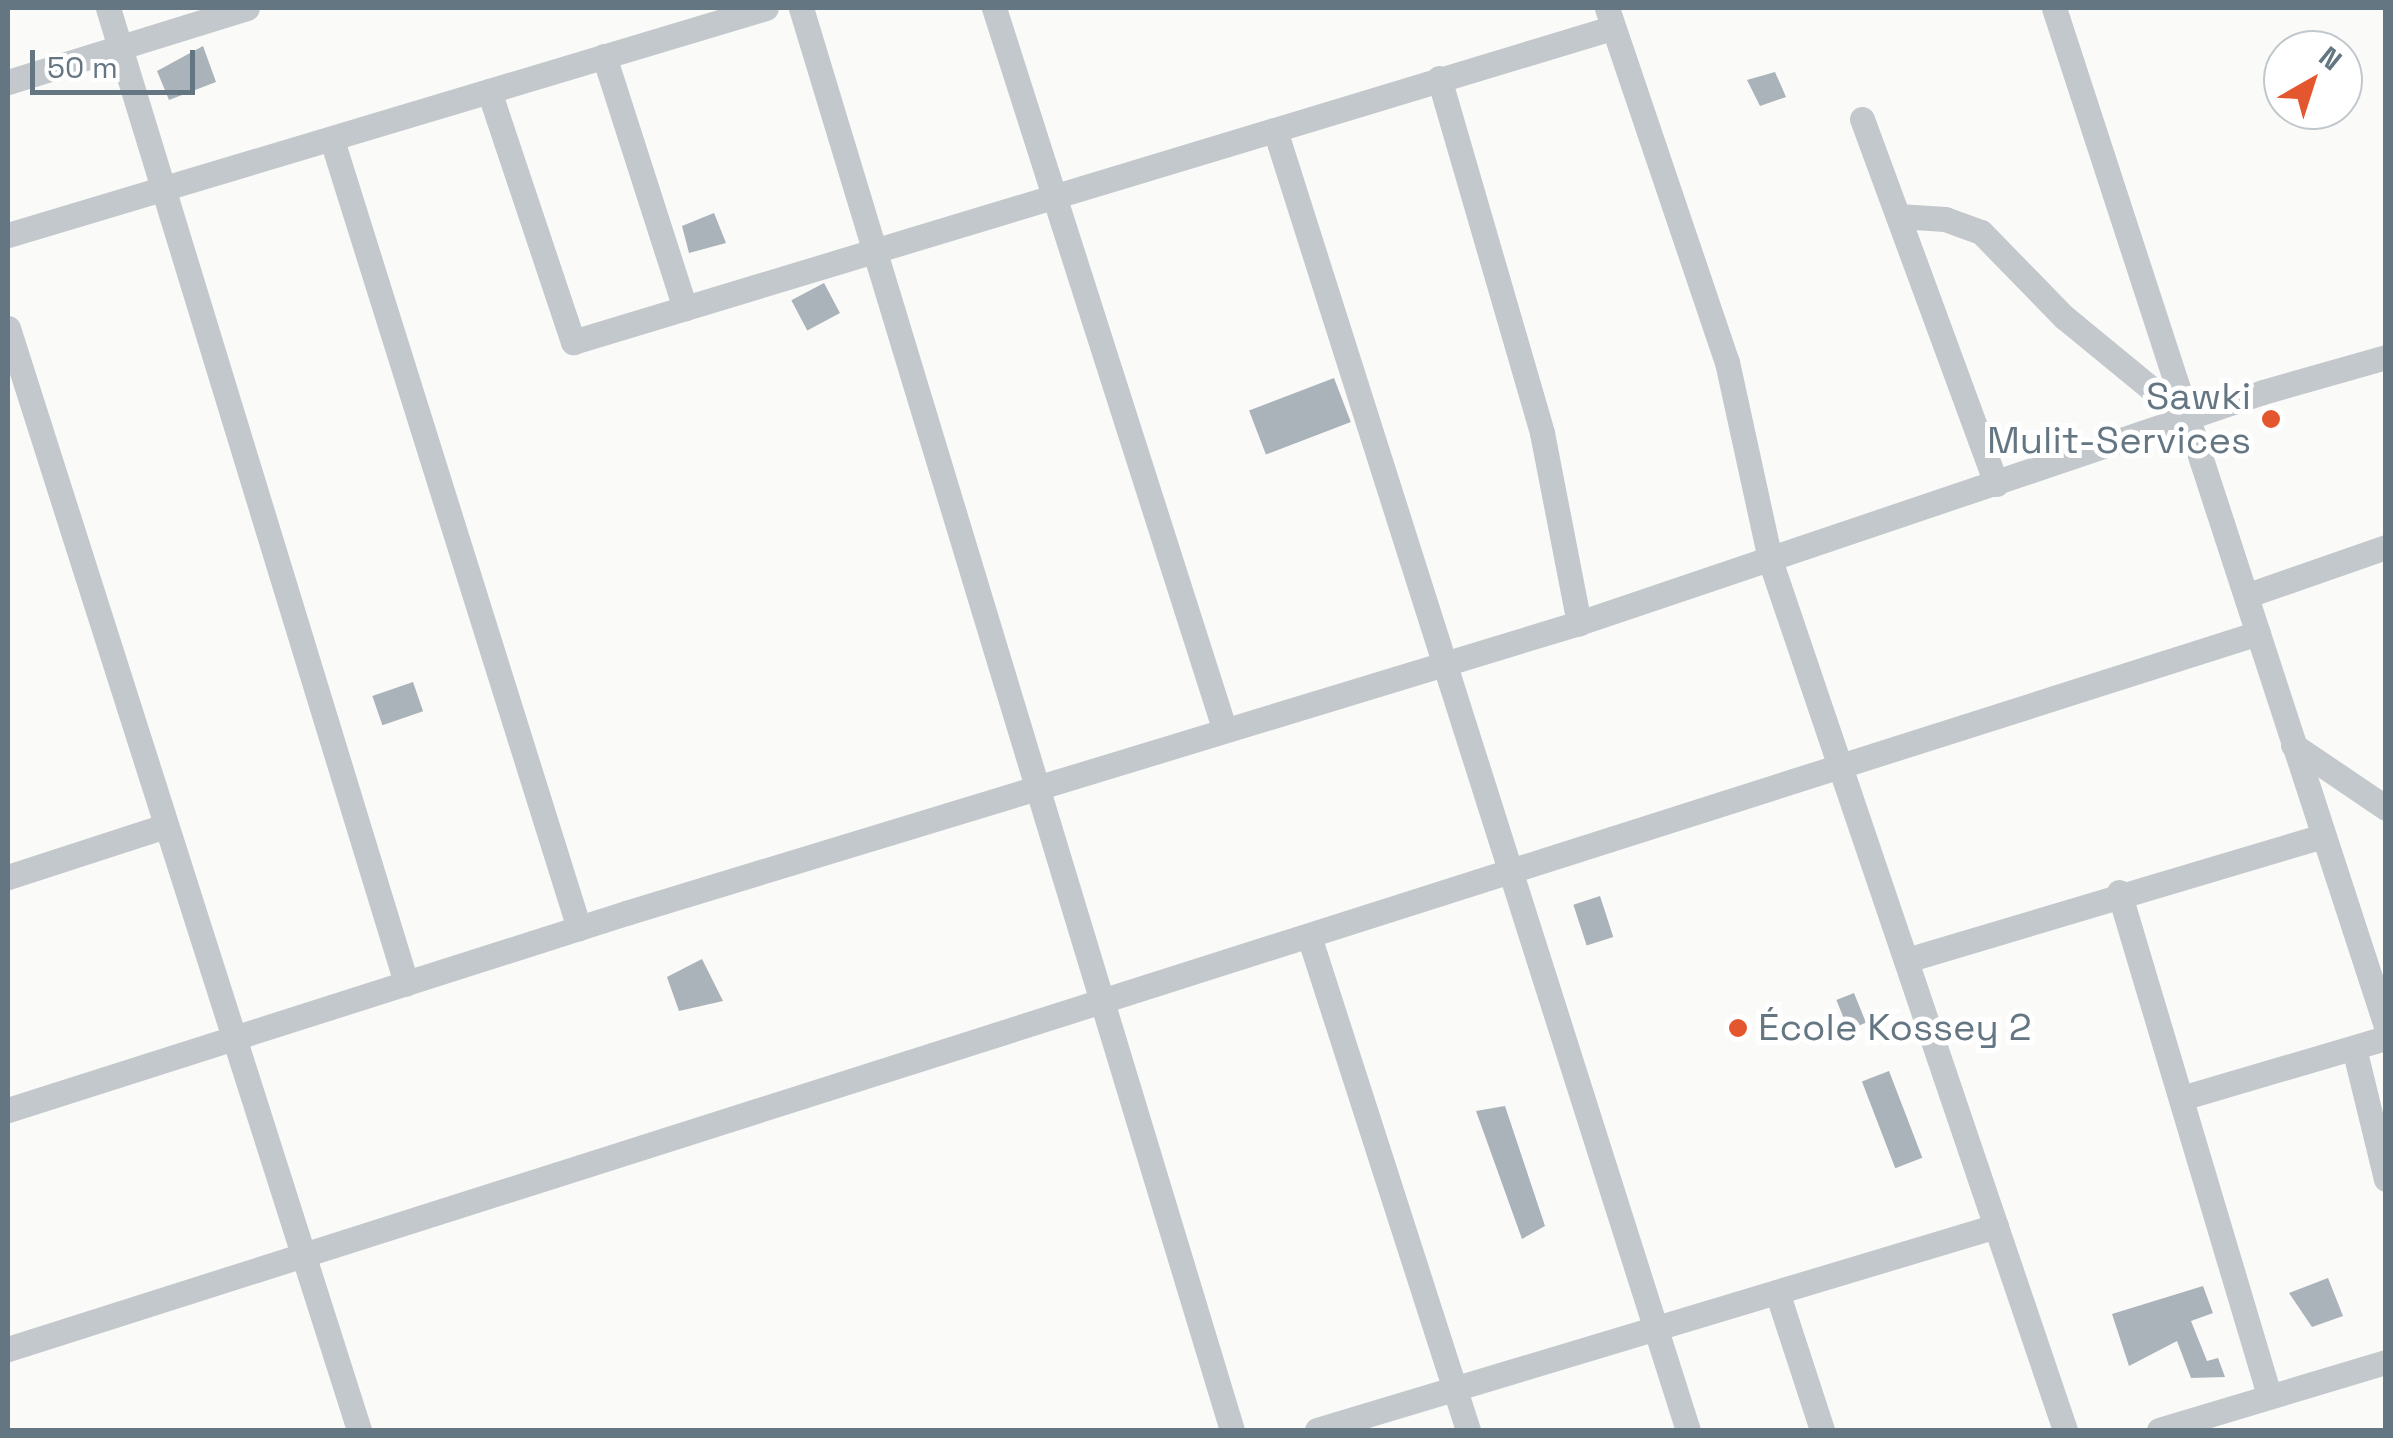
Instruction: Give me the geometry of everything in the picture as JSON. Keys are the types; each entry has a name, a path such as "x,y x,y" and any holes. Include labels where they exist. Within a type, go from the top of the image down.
{"street":[{"path":"108,8 406,983"},
{"path":"8,82 247,8"},
{"path":"8,235 766,8"},
{"path":"801,8 1232,1430"},
{"path":"994,8 1224,728"},
{"path":"2054,8 2386,1026"},
{"path":"488,90 573,342 1275,130 1440,78 1609,18 1726,362 1770,560 1910,959 2065,1430"},
{"path":"604,56 685,308"},
{"path":"1440,78 1542,433 1579,623"},
{"path":"1862,119 1996,484"},
{"path":"1275,130 1688,1430"},
{"path":"332,140 578,928"},
{"path":"1898,216 1945,219 1981,232 2064,317 2188,419"},
{"path":"8,328 359,1430"},
{"path":"8,1110 1038,785 1444,660 1579,623 2188,419 2386,357"},
{"path":"2248,594 2386,547"},
{"path":"8,1349 2258,633"},
{"path":"2294,745 2386,808"},
{"path":"8,876 165,826"},
{"path":"1910,959 2119,892 2322,836"},
{"path":"2119,892 2185,1098 2269,1394"},
{"path":"1310,936 1468,1430"},
{"path":"2185,1098 2386,1038"},
{"path":"2354,1048 2386,1179"},
{"path":"1317,1430 1996,1226"},
{"path":"1776,1292 1822,1430"},
{"path":"2159,1430 2386,1362"}],"building":[{"path":"203,46 216,82 169,100 157,71"},
{"path":"1775,72 1786,97 1760,106 1747,80"},
{"path":"714,213 726,243 689,253 682,226"},
{"path":"824,283 840,313 807,330 791,300"},
{"path":"1334,378 1351,422 1266,454 1249,411"},
{"path":"413,682 423,711 382,725 372,696"},
{"path":"1600,896 1613,937 1587,946 1573,905"},
{"path":"702,959 723,1001 679,1011 667,977"},
{"path":"1854,993 1866,1023 1848,1030 1836,1000"},
{"path":"1889,1071 1922,1158 1895,1168 1862,1081"},
{"path":"1505,1106 1545,1226 1522,1239 1476,1111"},
{"path":"2328,1278 2343,1316 2312,1327 2289,1293"},
{"path":"2203,1286 2213,1313 2191,1321 2207,1361 2218,1358 2225,1377 2191,1378 2177,1341 2129,1366 2112,1314"}],"place":[{"name":"Sawki Mulit-Services","path":"2271,419"},
{"name":"École Kossey 2","path":"1738,1028"}]}
